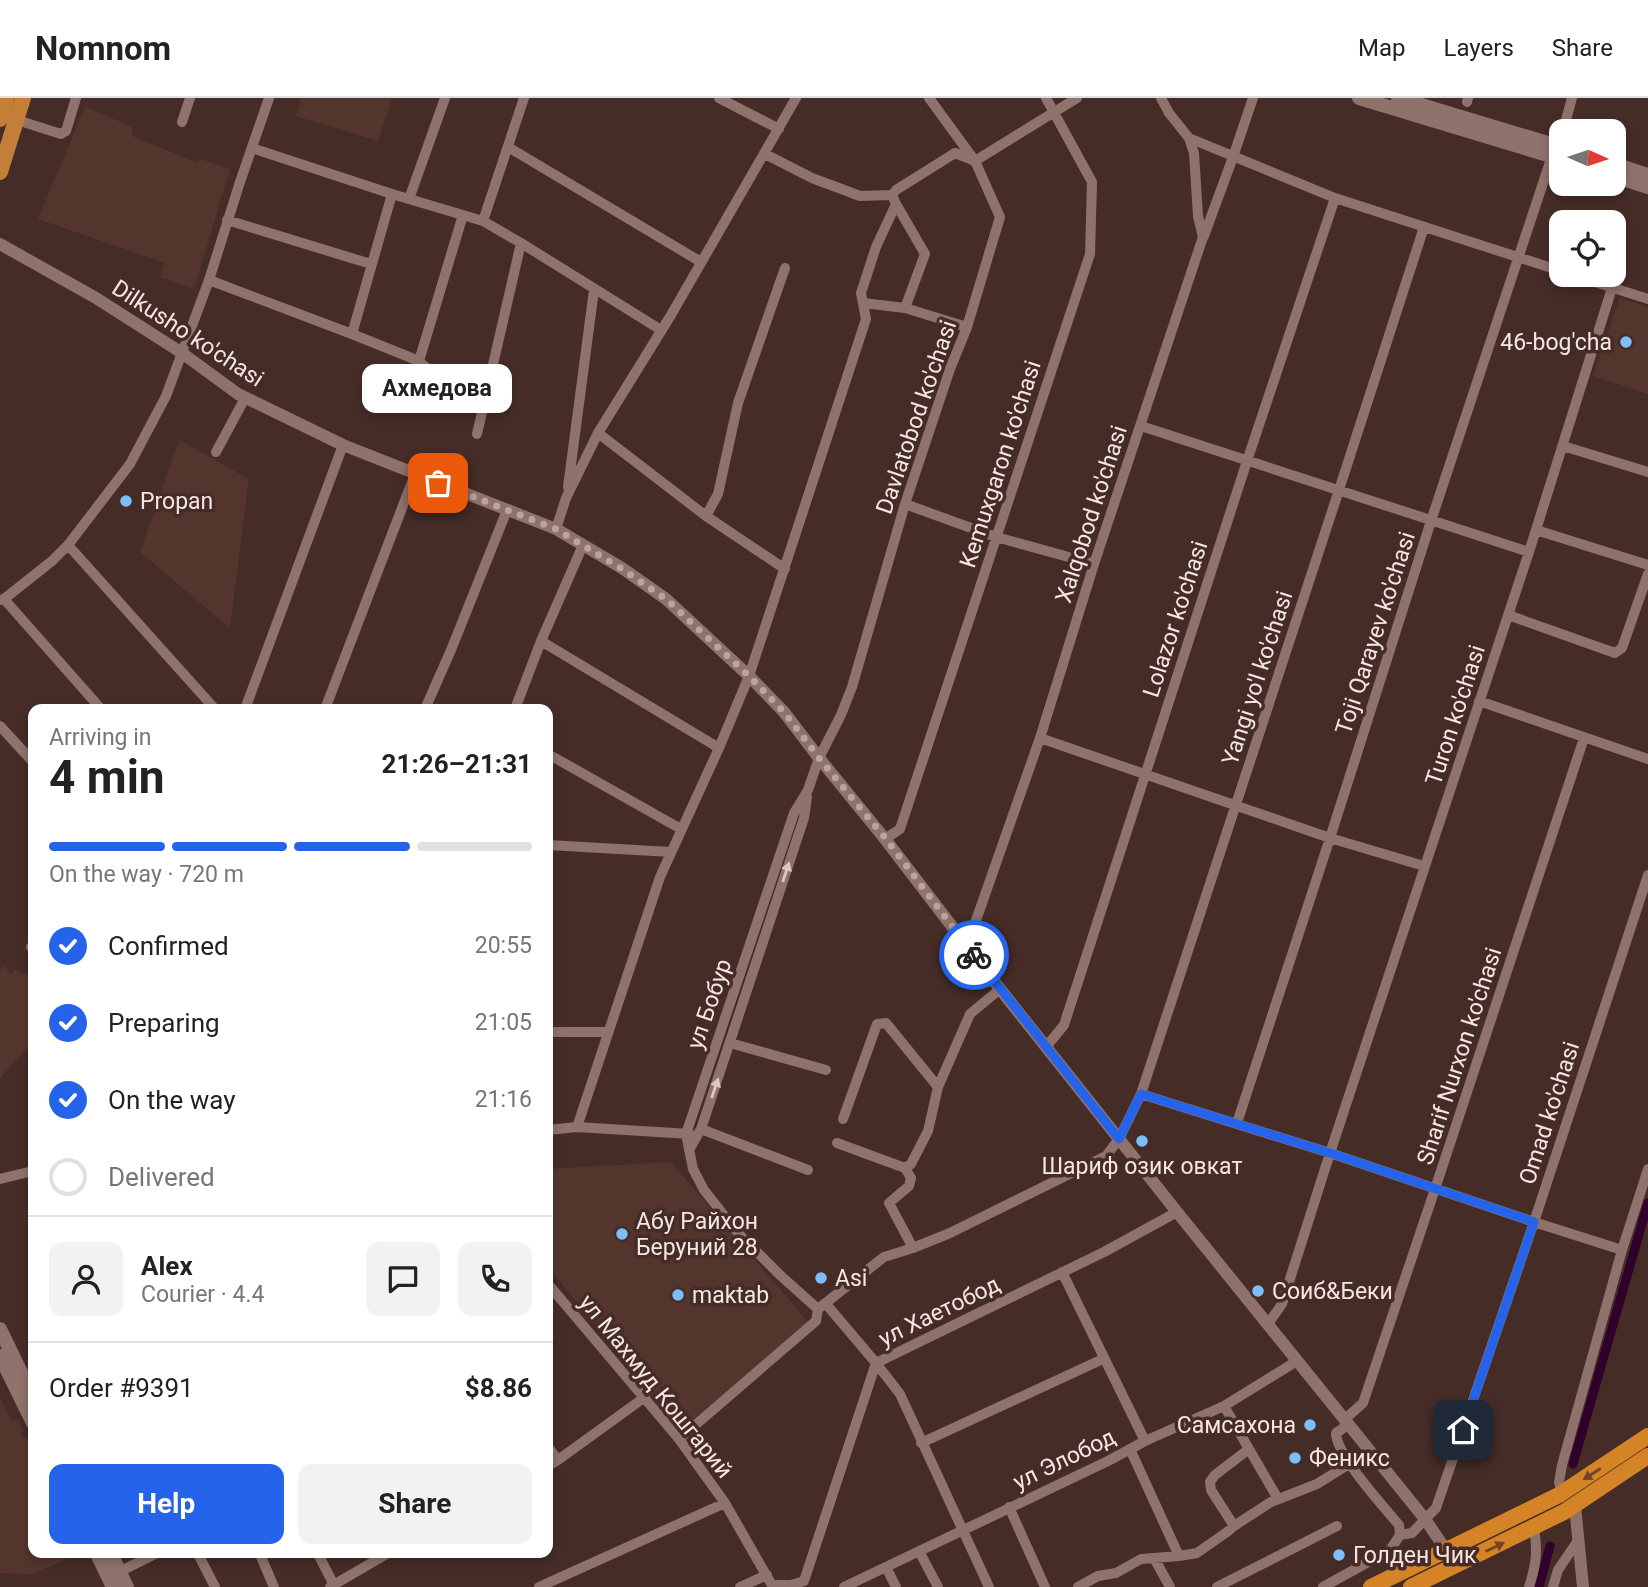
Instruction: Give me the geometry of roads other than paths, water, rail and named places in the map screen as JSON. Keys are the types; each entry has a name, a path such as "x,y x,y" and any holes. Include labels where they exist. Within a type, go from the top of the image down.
{"highway":[{"path":"1371,1587 1562,1493 1648,1436"},
{"path":"1411,1587 1575,1506 1648,1456"}],"main road":[{"path":"0,172 8,119 6,98"},
{"path":"8,119 23,98"},
{"path":"1359,98 1549,151"},
{"path":"1398,98 1549,151"},
{"path":"1626,168 1648,175"},
{"path":"1626,180 1648,187"},
{"path":"0,1329 28,1387"},
{"path":"0,1356 28,1413"},
{"path":"99,1558 113,1587"},
{"path":"113,1558 127,1587"}],"street":[{"path":"8,119 61,134 66,131 76,98"},
{"path":"182,122 190,98"},
{"path":"96,704 2,599 52,561 68,545 130,464 166,397 269,98"},
{"path":"409,199 444,98"},
{"path":"483,221 524,98"},
{"path":"719,98 779,129"},
{"path":"556,529 566,498 598,433 796,98"},
{"name":"Davlatobod ko'chasi","path":"819,758 852,687 905,504 950,369 967,327 1000,217 975,161 929,98"},
{"name":"Kemuxgaron ko'chasi","path":"886,839 900,828 1090,254 1093,182 1046,98"},
{"path":"577,1127 660,877 749,676 866,319 861,292 896,190 955,152 975,161 1077,98"},
{"name":"Xalqobod ko'chasi","path":"967,946 1040,737 1094,564 1203,237 1198,216 1194,153 1189,138 1161,98"},
{"path":"1203,237 1252,98"},
{"path":"1566,119 1572,98"},
{"path":"1189,138 1335,198 1549,267"},
{"path":"508,147 701,262"},
{"path":"252,148 483,221 661,330"},
{"path":"765,154 812,178 860,196 894,200"},
{"name":"Toji Qarayev ko'chasi","path":"1237,1123 1518,256 1549,177"},
{"path":"352,334 392,194"},
{"name":"Lolazor ko'chasi","path":"1046,1047 1064,1025 1335,198"},
{"path":"894,200 925,254 905,308"},
{"path":"419,361 463,215"},
{"path":"227,220 371,264"},
{"name":"Yangi yo'l ko'chasi","path":"1119,1139 1141,1094 1423,227"},
{"path":"477,434 521,243"},
{"name":"Dilkusho ko'chasi","path":"0,244 86,292 182,353 245,398 343,445 556,529 666,599 784,712 1177,1212 1425,1518 1455,1566"},
{"path":"706,516 718,494 738,403 785,268"},
{"path":"208,280 419,361 424,367 438,373 488,389"},
{"path":"1609,287 1648,299"},
{"name":"Turon ko'chasi","path":"1268,1324 1282,1304 1529,552 1612,288"},
{"path":"566,498 594,290"},
{"path":"863,303 905,308 967,327"},
{"path":"216,452 245,398"},
{"path":"1141,426 1529,552"},
{"path":"598,433 706,516 785,569"},
{"path":"247,704 343,445"},
{"path":"1563,446 1648,472"},
{"path":"327,704 415,474"},
{"path":"905,504 996,537 1094,564"},
{"path":"427,704 507,510"},
{"path":"1536,530 1648,565"},
{"path":"68,545 211,704"},
{"path":"517,704 583,545"},
{"path":"1508,615 1615,653 1622,648 1648,574"},
{"path":"541,641 719,748"},
{"path":"1479,701 1648,759"},
{"path":"0,726 28,757"},
{"path":"1040,737 1330,838 1424,866"},
{"name":"Sharif Nurxon ko'chasi","path":"1346,1422 1363,1403 1584,738"},
{"path":"553,757 681,829"},
{"name":"ул Бобур","path":"686,1134 794,813 808,790 819,758"},
{"path":"688,1151 699,1132 730,1043 804,818 808,790"},
{"path":"553,845 671,852"},
{"name":"Omad ko'chasi","path":"1425,1518 1436,1508 1534,1222 1648,875"},
{"path":"905,1168 911,1164 928,1131 938,1087 970,1014 1000,989"},
{"path":"843,1119 877,1024 886,1023 938,1087"},
{"path":"553,1032 608,1032"},
{"path":"730,1043 826,1070"},
{"path":"1141,1094 1330,1153 1622,1250"},
{"path":"553,1129 577,1127 686,1134 699,1132 808,1170"},
{"path":"686,1134 693,1169 705,1190 738,1233 781,1276 822,1306 876,1363 900,1394 989,1587"},
{"path":"679,1439 816,1321 822,1306 884,1257 914,1248 1107,1156 1119,1139"},
{"path":"837,1143 905,1168 911,1178 909,1186 889,1203 914,1248"},
{"path":"1562,1493 1559,1482 1562,1465 1622,1250 1648,1169"},
{"path":"0,1179 28,1172"},
{"name":"ул Хаетобод","path":"773,1586 807,1584 876,1363 1177,1212"},
{"path":"1062,1272 1145,1441"},
{"name":"ул Махмуд Кошгарий","path":"553,1290 679,1439 725,1503 773,1586"},
{"path":"921,1443 1103,1359"},
{"name":"ул Элобод","path":"844,1587 1145,1441 1224,1406 1297,1361"},
{"path":"553,1463 645,1397"},
{"path":"1224,1406 1278,1499"},
{"path":"1323,1587 1391,1550 1400,1535 1399,1525 1349,1464 1336,1438 1336,1433 1346,1422"},
{"path":"1234,1525 1211,1490 1210,1482 1249,1448"},
{"path":"1130,1449 1179,1556"},
{"path":"553,1454 558,1460"},
{"path":"1078,1587 1098,1576 1116,1573 1141,1559 1197,1553 1234,1525 1278,1499 1317,1484 1349,1464"},
{"path":"539,1587 725,1503"},
{"path":"1575,1506 1583,1587"},
{"path":"1009,1507 1045,1587"},
{"path":"1400,1535 1412,1533 1425,1518"},
{"path":"1217,1587 1336,1526"},
{"path":"1530,1587 1536,1562 1534,1528"},
{"path":"1553,1587 1558,1570 1579,1538"},
{"path":"919,1551 938,1587"},
{"path":"119,1572 147,1558"},
{"path":"200,1558 215,1587"},
{"path":"262,1558 274,1587"},
{"path":"320,1558 333,1586 380,1558"},
{"path":"1154,1558 1171,1587"},
{"path":"886,1567 896,1587"},
{"path":"740,1587 767,1575"}],"waterway":[{"path":"1573,1464 1648,1203"},
{"path":"1539,1587 1550,1546"}],"place":[{"name":"46-bog'cha","path":"1626,342"},
{"name":"Ахмедова","path":"438,483"},
{"name":"Propan","path":"126,501"},
{"name":"Шариф озик овкат","path":"1142,1141"},
{"name":"Абу Райхон Беруний 28","path":"622,1234"},
{"name":"Asi","path":"821,1278"},
{"name":"Соиб&Беки","path":"1258,1291"},
{"name":"maktab","path":"678,1295"},
{"name":"Самсахона","path":"1310,1425"},
{"name":"Феникс","path":"1295,1458"},
{"name":"Голден Чик","path":"1339,1555"}]}
